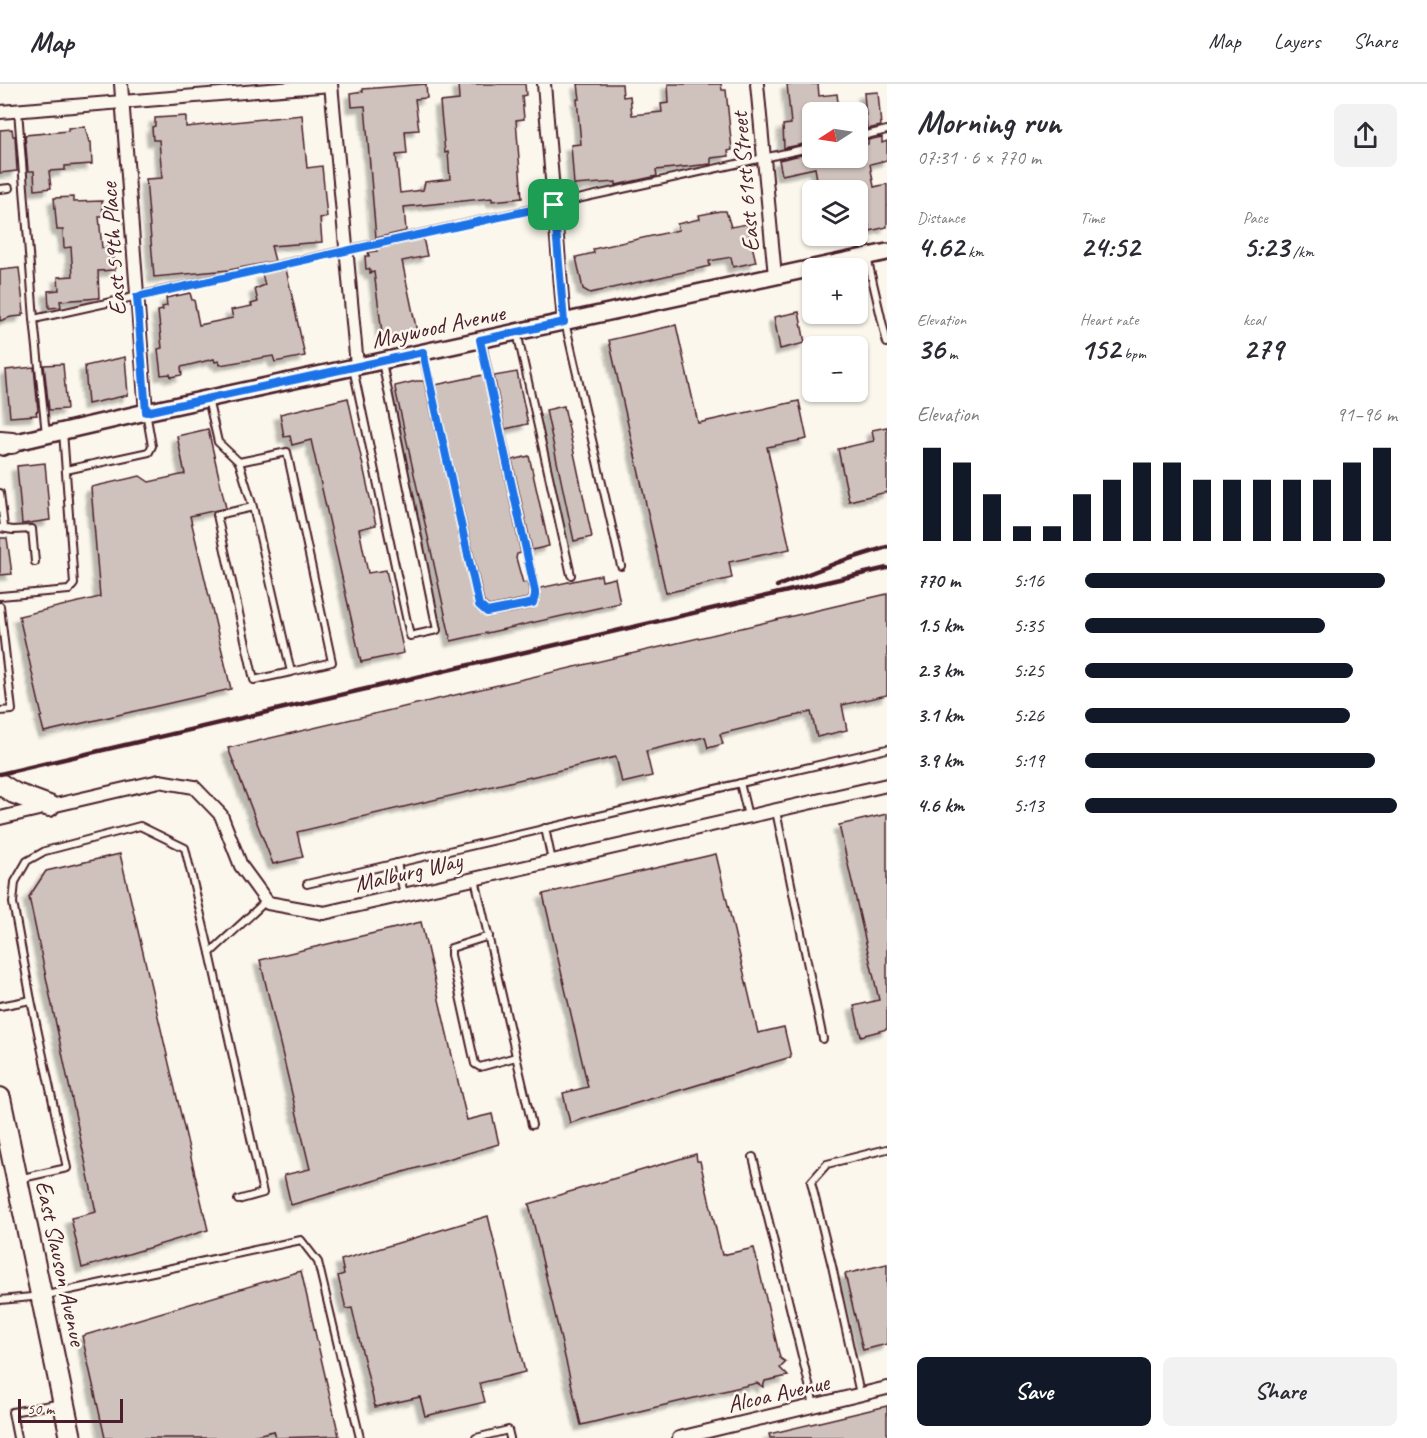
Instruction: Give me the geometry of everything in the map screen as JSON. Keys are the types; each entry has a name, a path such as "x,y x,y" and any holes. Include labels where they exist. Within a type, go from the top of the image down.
{"main road":[{"path":"0,784 14,793 49,806"},
{"name":"East Slauson Avenue","path":"0,1101 3,1129 17,1180 71,1438"}],"street":[{"name":"East 59th Place","path":"121,84 146,412"},
{"path":"0,112 331,84 355,367"},
{"path":"544,84 564,322"},
{"name":"East 61st Street","path":"758,84 775,276"},
{"name":"Maywood Avenue","path":"4,444 887,252"},
{"path":"0,818 159,781 194,788 221,815 241,866 266,901"},
{"name":"Malburg Way","path":"266,901 324,913 887,785"},
{"name":"Alcoa Avenue","path":"679,1438 887,1388"}],"lane":[{"path":"18,110 34,319 46,435"},
{"path":"868,135 887,130"},
{"path":"34,319 802,149"},
{"path":"0,189 9,188"},
{"path":"866,256 887,343"},
{"path":"564,322 621,566"},
{"path":"516,332 571,575"},
{"path":"423,352 479,605 487,612 533,603 535,591 480,340"},
{"path":"355,367 410,636 437,630 381,361"},
{"path":"208,399 218,442 239,462 253,507 291,672"},
{"path":"66,470 149,452 152,446 146,412"},
{"path":"0,596 69,590 74,584 63,431"},
{"path":"239,462 286,452 332,662 254,680 217,515 253,507"},
{"path":"0,493 2,528 32,529 35,562"},
{"path":"0,606 12,710 0,711"},
{"path":"307,884 887,749"},
{"path":"740,783 748,816"},
{"path":"776,810 823,1039"},
{"path":"17,1180 67,1168 31,1000 14,903 15,882 27,861 45,851 140,826 185,848 263,1193 238,1200"},
{"path":"545,828 552,861"},
{"path":"397,863 404,895"},
{"path":"475,879 532,1125"},
{"path":"210,953 266,901"},
{"path":"489,936 451,948 475,1064 480,1067 516,1057"},
{"path":"0,1006 31,1000"},
{"path":"860,1395 811,1182 827,1164 887,1149"},
{"path":"753,1157 814,1406"},
{"path":"0,1300 11,1297 42,1296 301,1240 318,1262 360,1438"},
{"path":"17,1438 12,1412 64,1403"},
{"path":"476,1438 508,1430 510,1438"}],"building":[{"path":"426,84 427,98 415,99 419,130 405,131 407,154 396,155 400,193 423,190 425,182 450,179 440,102 459,100 458,84 525,84 526,95 522,96 524,119 516,120 522,198 492,201 492,198 404,207 406,231 376,238 365,106 352,107 351,93 363,91 363,89"},
{"path":"578,84 622,84 623,97 630,96 632,115 662,112 661,104 669,103 668,84 721,84 722,90 726,90 732,150 728,151 729,156 711,158 711,164 656,170 657,176 616,185 616,182 574,185 571,145 581,144"},
{"path":"787,84 818,84 819,96 837,94 838,102 802,102 802,144 784,148 783,125 791,124"},
{"path":"878,92 881,126 868,129 868,102 865,102 864,93"},
{"path":"302,115 307,168 322,166 327,217 320,218 322,242 271,246 275,261 229,270 154,277 146,179 162,178 159,140 153,140 152,127 155,126 155,118 186,116 186,127"},
{"path":"85,127 89,142 91,142 92,164 65,166 65,170 49,171 51,188 35,190 34,171 28,171 25,135"},
{"path":"12,129 13,136 15,136 17,171 0,173 0,130"},
{"path":"882,137 882,143 887,141 887,160 870,164 874,187 887,184 887,227 870,231 868,180 817,180 815,168 868,168 868,140"},
{"path":"802,155 802,168 815,168 782,175 779,160"},
{"path":"73,197 73,202 102,201 103,216 99,216 102,248 108,247 109,258 114,257 115,270 98,271 99,298 60,301 61,307 49,308 48,291 59,290 58,277 73,276 71,247 64,248 63,230 57,230 54,198"},
{"path":"726,211 731,227 747,224 756,262 733,267 731,257 709,261 710,266 590,293 583,289 576,257 594,253 593,249 679,230 677,224 700,219 699,215"},
{"path":"423,238 427,256 402,261 417,332 383,340 374,272 370,273 370,269 366,269 365,256 369,256 368,252 377,251 376,249"},
{"path":"19,268 24,313 22,316 0,321 0,270"},
{"path":"286,269 305,356 275,362 273,356 220,365 219,361 215,362 214,359 181,367 182,375 171,377 170,374 161,375 158,349 162,348 158,311 167,306 166,298 190,293 194,300 199,325 233,318 231,310 252,306 251,304 258,302 255,289 265,285 262,274"},
{"path":"799,312 804,336 802,344 780,349 774,317"},
{"path":"676,325 698,423 799,401 807,439 767,447 790,549 729,562 732,578 666,593 609,340"},
{"path":"125,357 128,395 88,404 85,366"},
{"path":"63,364 67,409 49,410 44,365"},
{"path":"34,367 37,415 10,417 6,370"},
{"path":"517,372 528,424 505,429 494,376"},
{"path":"483,375 521,553 517,554 516,558 523,583 527,582 530,592 529,598 489,606 484,602 435,385"},
{"path":"424,381 476,609 488,617 534,608 538,604 540,588 601,575 602,581 615,578 620,603 451,641 395,388 395,386"},
{"path":"348,398 376,525 359,529 368,573 386,570 404,653 361,662 311,440 292,445 290,436 284,437 280,414"},
{"path":"564,406 592,537 574,541 546,410"},
{"path":"887,427 887,492 849,501 838,449 874,441 872,430"},
{"path":"208,429 226,508 190,516 231,689 44,732 19,616 100,597 91,487 140,476 149,482 185,474 177,436"},
{"path":"529,456 549,546 532,550 512,460"},
{"path":"45,463 50,520 22,524 17,466"},
{"path":"0,538 7,538 12,574 0,575"},
{"path":"887,594 887,695 842,705 847,730 817,737 811,712 720,734 723,744 708,748 705,737 646,751 652,776 622,783 616,757 297,832 303,857 273,864 228,748"},
{"path":"887,814 887,1029 861,1036 854,1006 879,1000 839,825"},
{"path":"120,854 208,1230 82,1268 71,1218 96,1212 29,897 46,871"},
{"path":"716,854 758,1033 784,1027 791,1057 570,1123 563,1093 588,1087 543,894"},
{"path":"421,922 467,1120 492,1114 499,1144 291,1205 284,1175 310,1169 260,960"},
{"path":"696,1154 697,1161 700,1161 722,1255 754,1248 780,1358 786,1362 780,1368 788,1376 765,1381 763,1387 757,1383 581,1425 529,1204"},
{"path":"488,1216 525,1372 480,1383 485,1402 425,1416 420,1397 375,1407 352,1308 346,1309 338,1276 344,1274 341,1260"},
{"path":"887,1264 887,1344 863,1350 845,1274"},
{"path":"301,1271 339,1436 276,1438 274,1431 243,1438 105,1438 82,1336"},
{"path":"887,1406 887,1438 770,1438 769,1434"}],"railway":[{"path":"777,586 839,562 887,547"},
{"path":"0,774 887,568"}],"route":[{"path":"554,205 564,322 480,340 535,591 533,603 487,612 479,605 423,352 146,412 137,297 346,249 554,205"}]}
